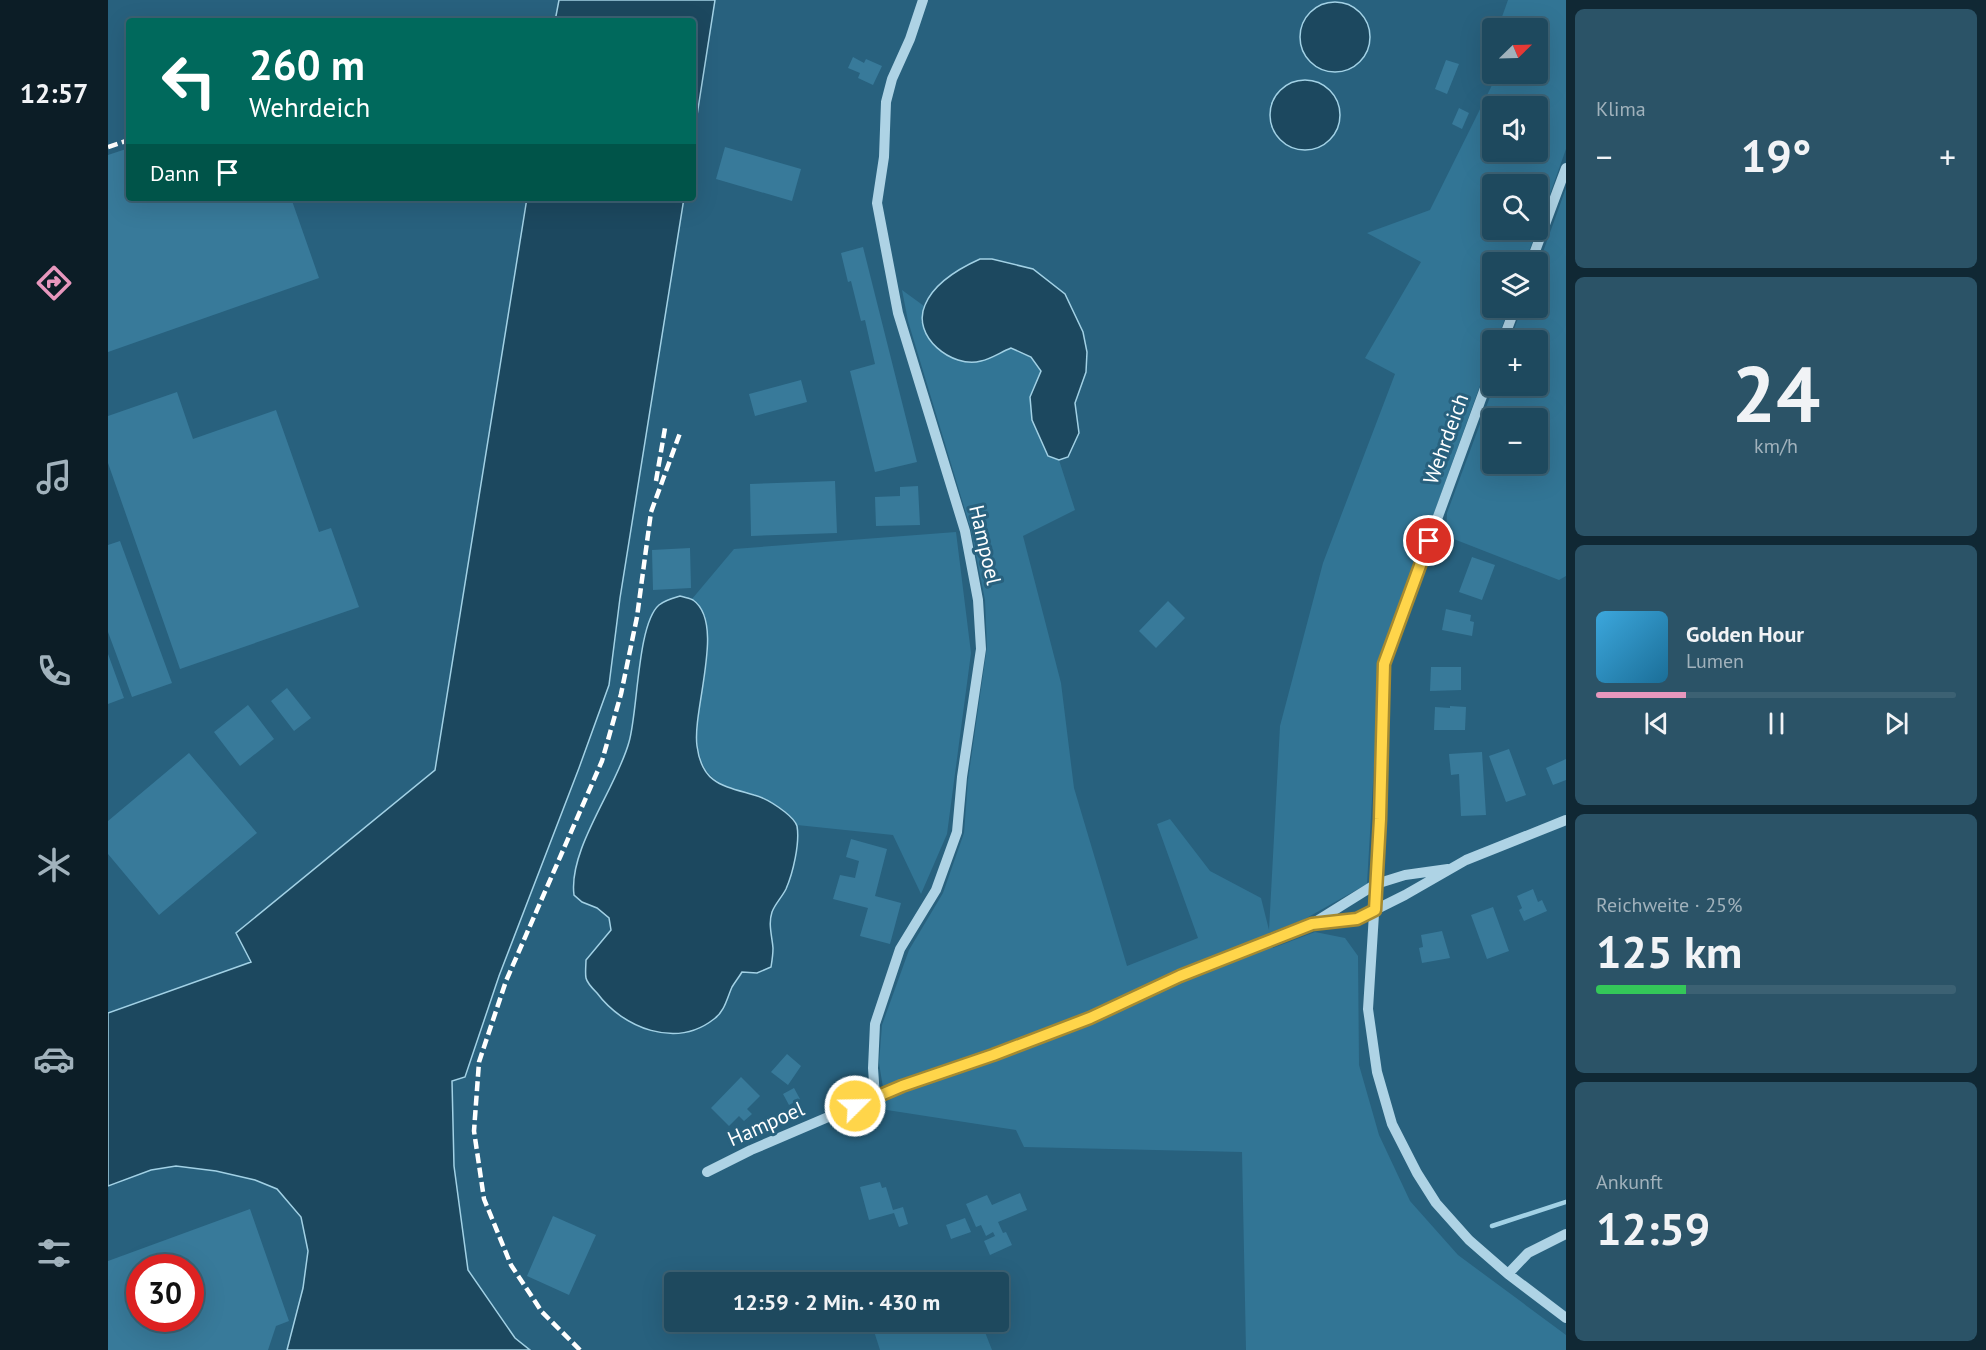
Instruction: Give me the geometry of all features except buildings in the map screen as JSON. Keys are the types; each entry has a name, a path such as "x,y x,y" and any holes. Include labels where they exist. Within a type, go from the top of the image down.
{"street":[{"name":"Hampoel","path":"875,1097 873,1068 875,1024 900,949 936,890 957,832 962,777 981,649 978,600 965,531 898,313 877,203 884,157 886,102 892,79 910,39 923,0"},
{"path":"1536,252 1566,168"},
{"name":"Wehrdeich","path":"1482,396 1384,664 1377,884 1368,1009 1377,1072 1392,1124 1417,1173 1437,1203 1469,1240 1508,1274 1566,1318"},
{"path":"1448,869 1566,820"},
{"name":"Hampoel","path":"1312,924 1357,919 1405,895 1448,869"},
{"name":"Hampoel","path":"707,1172 751,1150 875,1097 1090,1018 1180,976 1312,924 1377,884 1405,875 1448,869"},
{"path":"1508,1274 1528,1253 1566,1234"}],"shaded area":[{"path":"559,0 715,0 696,122 696,18 556,18"},
{"path":"1508,0 1566,0 1566,149 1548,200 1548,174 1482,174 1482,240 1533,240 1529,252 1482,252 1482,318 1505,318 1501,330 1482,330 1482,380 1380,664 1367,884 1303,920 1269,933 1273,948 1315,932 1345,938 1358,956 1359,1065 1379,1135 1410,1201 1458,1255 1566,1335 1566,1350 1246,1350 1242,1152 1024,1147 1016,1130 874,1108 885,1100 879,1063 882,1025 909,950 943,893 964,833 968,780 987,647 985,600 971,530 908,321 902,290 924,306 921,322 998,353 1011,348 1031,357 1041,371 1030,397 1048,456 1059,460 1075,510 1023,536 1061,683 1074,788 1127,966 1198,938 1157,824 1170,819 1210,871 1261,898 1269,930 1280,726 1323,563 1395,374 1365,358 1421,262 1367,233 1430,210 1482,105 1482,162 1548,162 1548,96 1487,96 1493,84 1548,84 1548,18 1502,18"},
{"path":"1328,2 1342,2 1355,8 1364,17 1370,30 1368,50 1360,62 1342,72 1328,72 1315,66 1306,57 1300,44 1300,30 1306,17 1315,8"},
{"path":"1298,80 1312,80 1325,86 1334,95 1340,108 1338,128 1330,140 1312,150 1298,150 1285,144 1276,135 1270,122 1270,108 1276,95 1285,86"},
{"path":"1566,188 1566,576 1559,580 1446,536 1447,513 1482,418 1482,474 1548,474 1548,408 1486,408 1490,396 1548,396 1548,330 1514,330 1518,318 1548,318 1548,252 1543,252"},
{"path":"527,201 684,201 620,598 609,685 499,976 465,1077 452,1081 454,1166 468,1270 515,1338 530,1350 287,1350 303,1288 308,1251 301,1217 277,1189 255,1180 216,1171 176,1166 151,1170 108,1186 108,1013 251,962 236,933 435,770"},
{"path":"980,259 992,259 1033,269 1065,294 1083,332 1087,352 1086,372 1075,403 1079,433 1068,457 1059,460 1048,456 1032,420 1030,397 1041,371 1031,357 1011,348 981,361 958,360 937,348 924,328 922,317 929,297 941,283"},
{"path":"956,532 971,653 947,834 921,894 893,835 797,825 786,812 774,804 732,789 709,774 702,762 697,742 708,634 703,615 692,599 734,549"},
{"path":"680,596 693,600 702,611 707,627 706,668 697,730 697,746 704,768 709,776 724,786 763,798 785,812 797,826 798,841 789,882 771,916 773,948 771,967 757,973 742,972 732,987 723,1008 714,1019 699,1028 683,1033 667,1033 635,1025 621,1016 588,982 586,960 611,930 609,918 574,895 574,877 586,838 623,760 629,742 646,630 652,615 661,603"},
{"path":"874,1332 985,1332 992,1350 880,1350"}],"waterway":[{"path":"1492,1226 1566,1202"}],"railway":[{"path":"108,147 126,141"},
{"path":"656,481 665,428"},
{"path":"580,1350 542,1312 511,1265 484,1199 474,1131 479,1062 506,981 602,761 621,694 637,617 651,512 680,433"}],"route":[{"path":"855,1106 902,1086 993,1055 1090,1018 1180,976 1312,924 1357,919 1375,910 1384,664 1429,541"}]}
